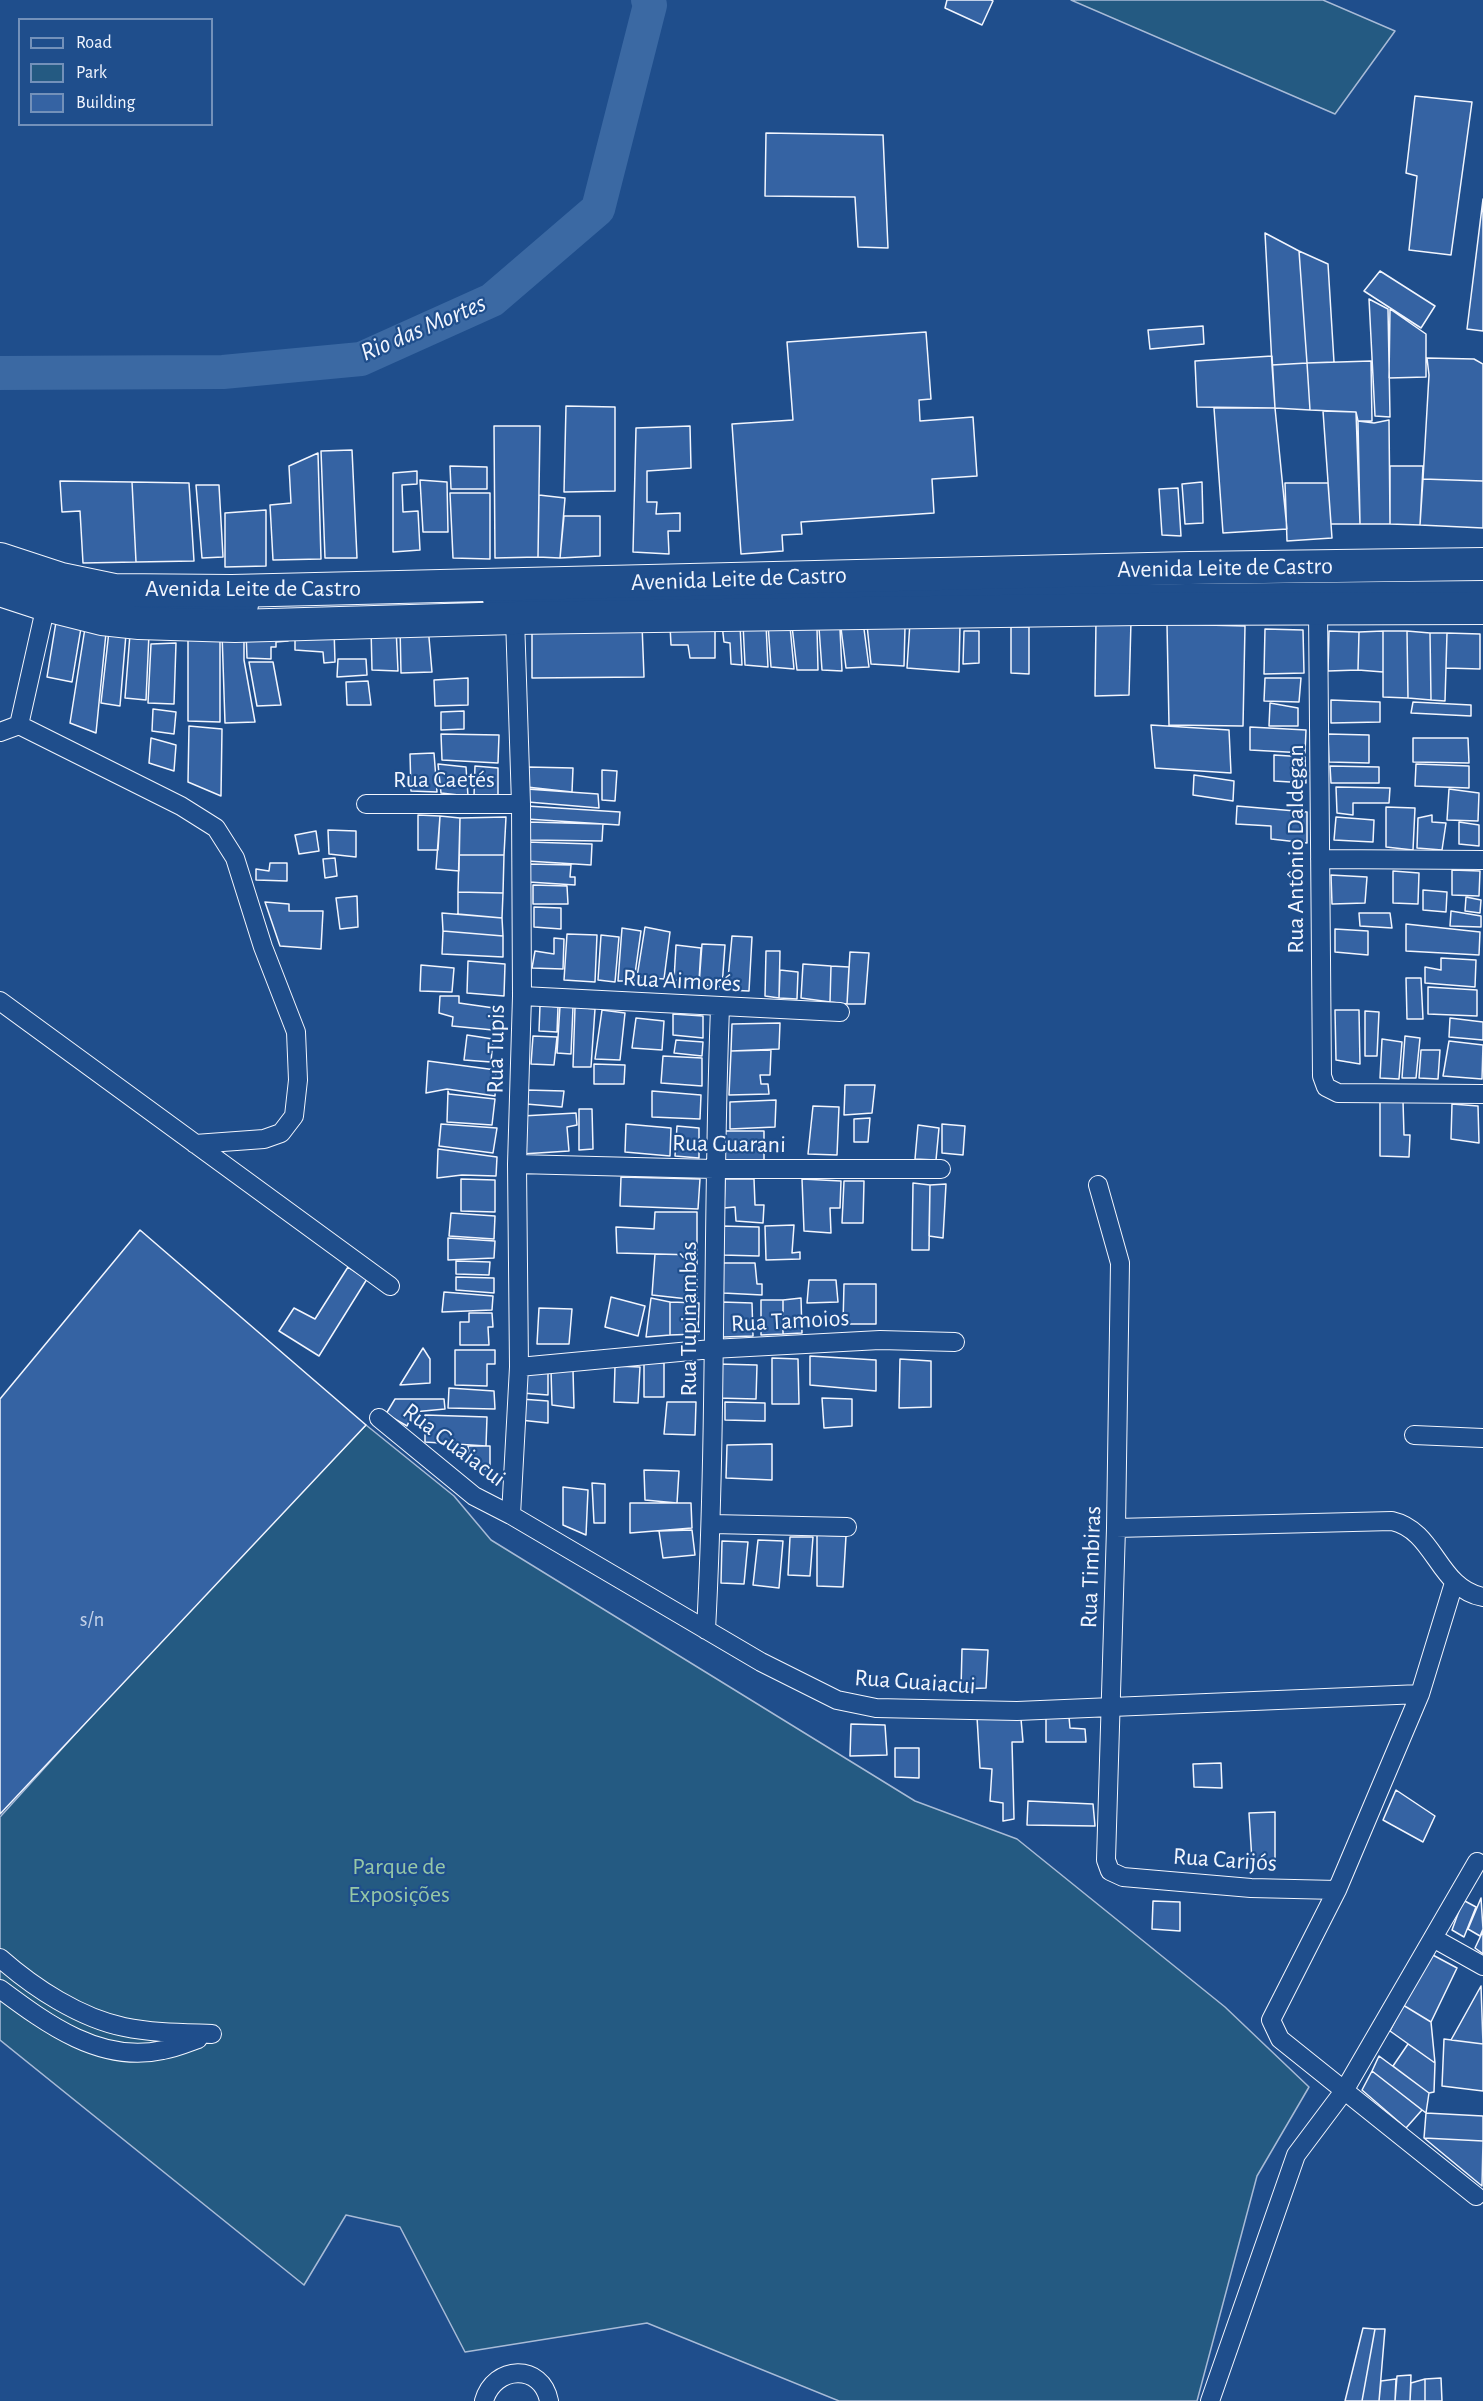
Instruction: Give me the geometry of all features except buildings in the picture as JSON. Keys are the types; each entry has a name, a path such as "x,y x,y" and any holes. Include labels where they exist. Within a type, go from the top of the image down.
{"highway":[{"name":"Avenida Leite de Castro","path":"0,559 61,579 114,590 232,591 510,601 1483,609"},
{"name":"Avenida Leite de Castro","path":"0,590 46,605 102,619 139,623 235,626 808,576 1483,564"}],"street":[{"path":"0,569 106,609 510,601 1483,590"},
{"name":"Rua Tupis","path":"510,601 521,804 522,996 517,1164 519,1367 511,1515"},
{"path":"19,725 46,605"},
{"name":"Rua Antônio Daldegan","path":"1318,609 1322,1076 1326,1087 1338,1093 1483,1094"},
{"path":"0,732 19,725 181,806 216,828 235,858 263,947 296,1032 298,1080 294,1116 281,1133 264,1139 195,1144"},
{"name":"Rua Caetés","path":"366,804 521,804"},
{"path":"1320,859 1483,860"},
{"name":"Rua Aimorés","path":"522,996 720,1008 840,1012"},
{"path":"0,1001 390,1286"},
{"name":"Rua Tupinambás","path":"706,1630 712,1524 714,1169 720,1008"},
{"name":"Rua Guarani","path":"517,1164 714,1169 941,1169"},
{"name":"Rua Timbiras","path":"1098,1185 1120,1263 1116,1527 1106,1860 1110,1871"},
{"name":"Rua Tamoios","path":"519,1367 712,1348 880,1340 955,1342"},
{"name":"Rua Guaiacui","path":"379,1418 474,1496 511,1515 706,1630 808,1687 837,1700 876,1708 1017,1711 1420,1694"},
{"path":"1414,1435 1483,1438"},
{"path":"1116,1527 1392,1521 1414,1530 1454,1583 1466,1594 1483,1597"},
{"path":"712,1524 847,1527"},
{"path":"1454,1583 1420,1694 1337,1890 1271,2020 1280,2039 1476,2196"},
{"path":"1210,2401 1296,2155 1344,2091 1476,1862"},
{"name":"Rua Carijós","path":"1110,1871 1124,1877 1239,1887 1337,1890"},
{"path":"1433,1938 1483,1966"},
{"path":"0,1958 24,1980 68,2005 122,2027 157,2033 212,2034 162,2051 120,2052 98,2048 57,2030 0,1989"},
{"path":"484,2401 495,2381 515,2373 536,2379 543,2387 549,2401"}],"green space":[{"path":"1071,0 1323,0 1395,31 1335,114"},
{"name":"Parque de Exposições","path":"366,1425 454,1496 491,1540 915,1801 1017,1839 1225,2007 1309,2087 1257,2176 1197,2401 839,2401 647,2323 465,2352 400,2227 346,2215 304,2285 0,2040 0,1817 185,1613"}],"waterway":[{"name":"Rio das Mortes","path":"0,373 223,372 361,359 492,300 598,209 650,5 648,0"}]}
